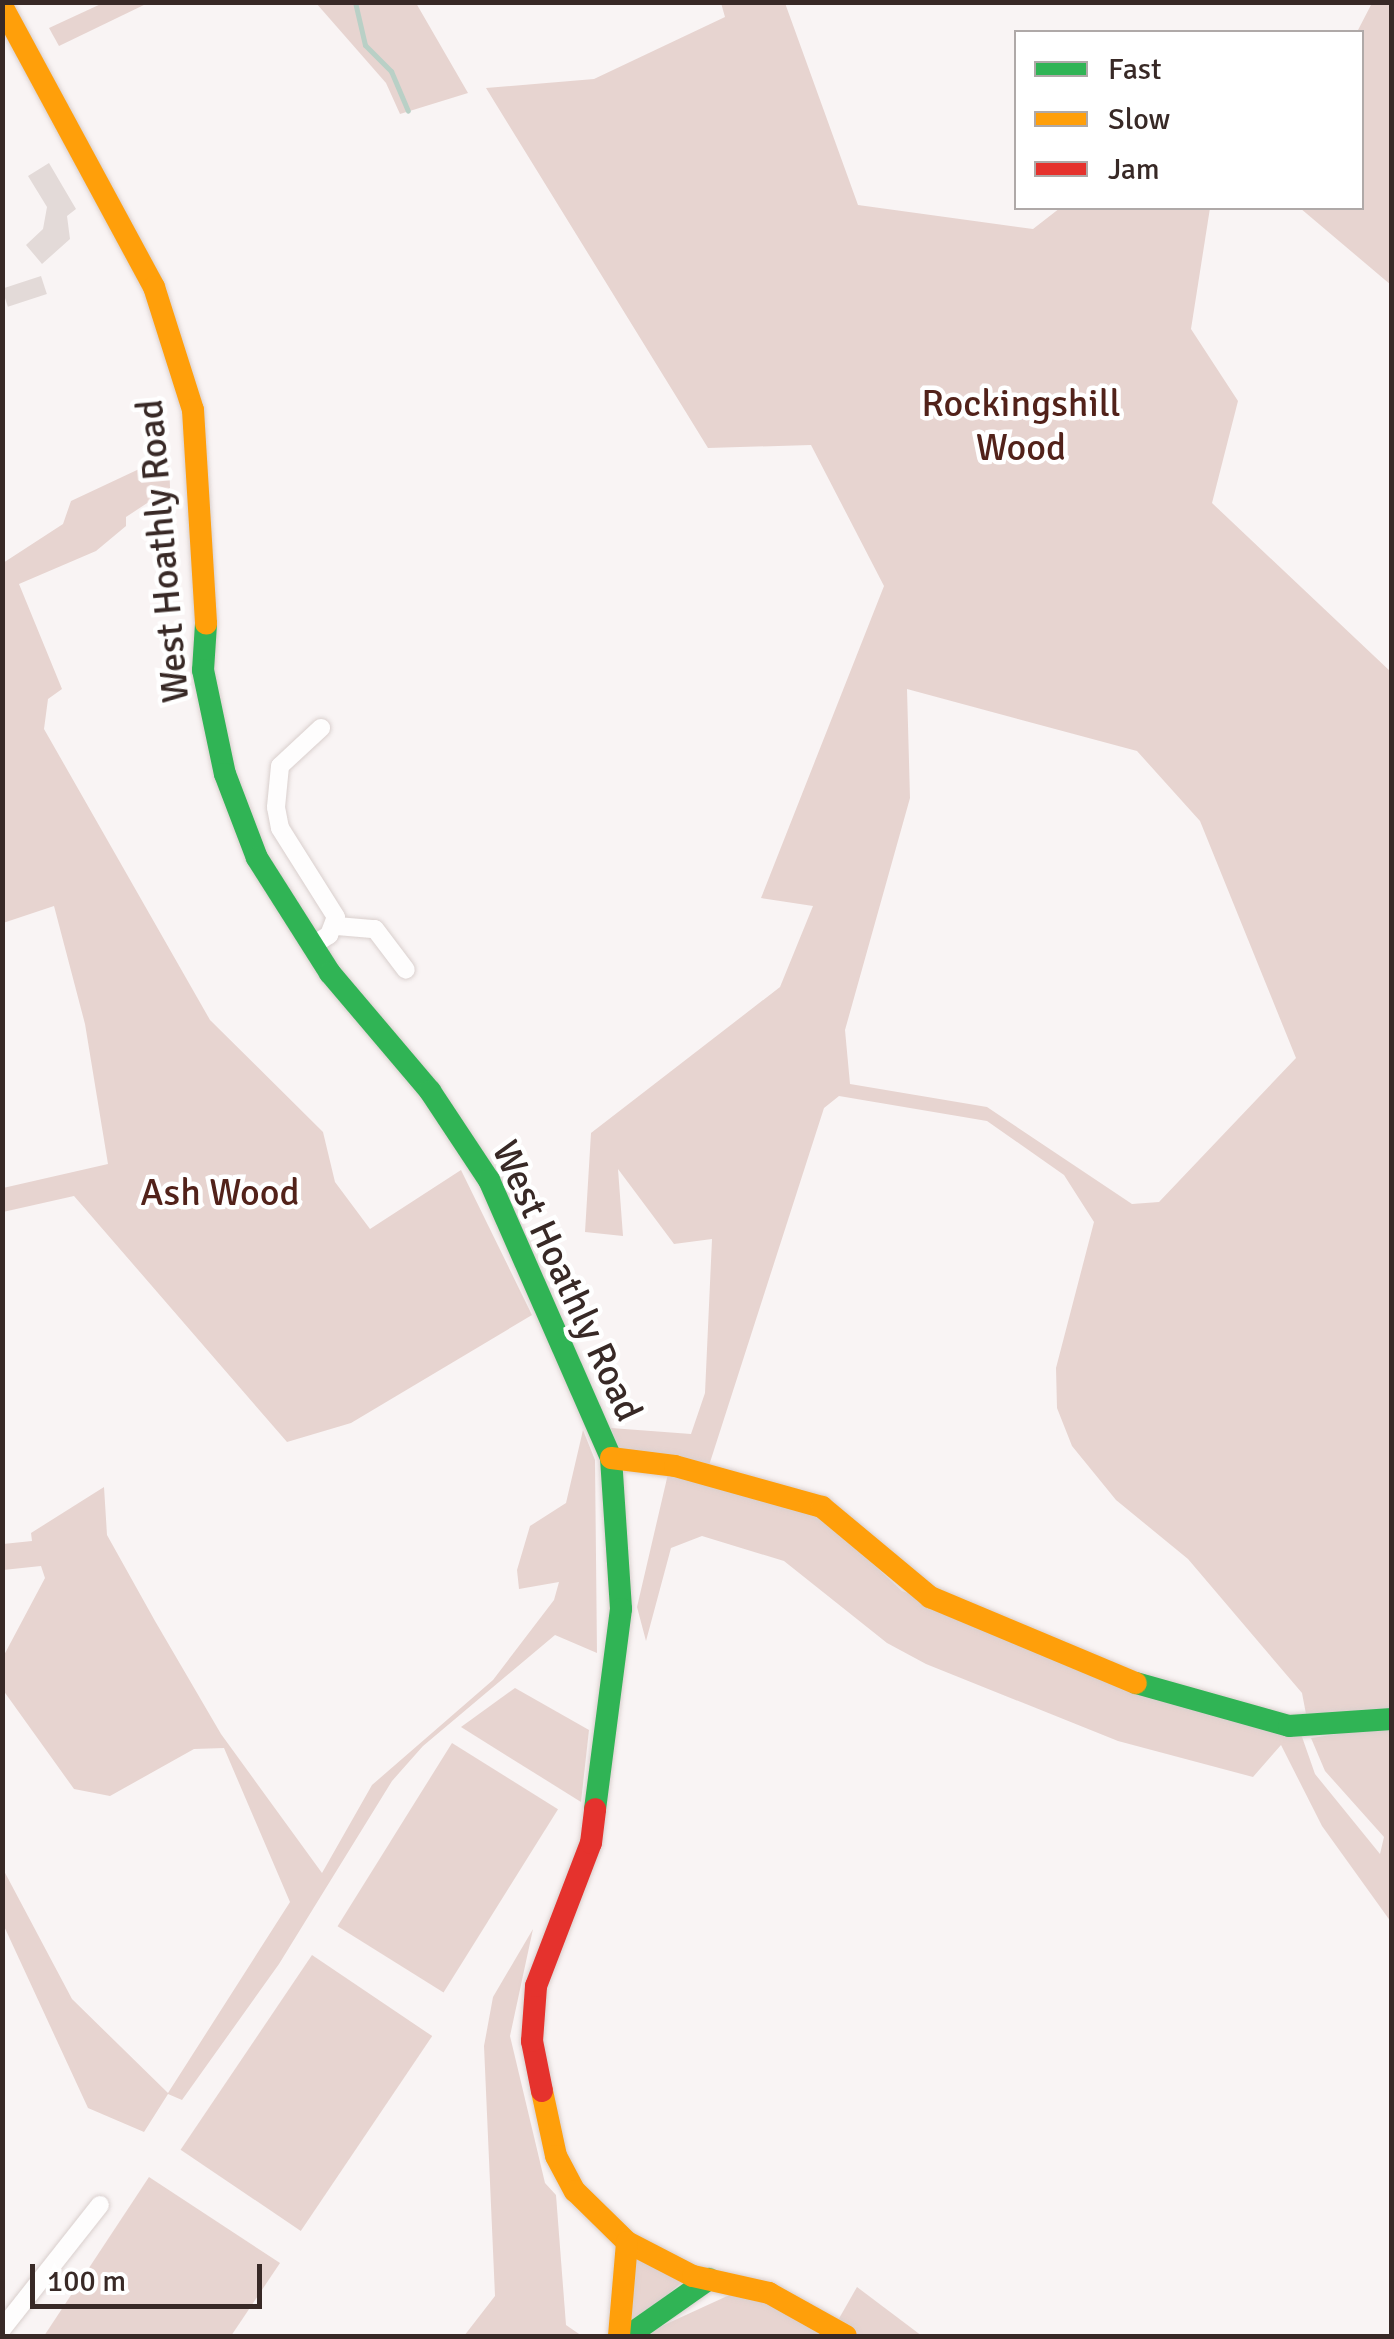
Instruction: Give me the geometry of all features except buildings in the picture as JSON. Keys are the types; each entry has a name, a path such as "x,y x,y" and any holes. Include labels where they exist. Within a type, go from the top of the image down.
{"street":[{"name":"West Hoathly Road","path":"2,6 154,287 193,410 208,585 203,670 225,774 257,858 312,945 430,1091 488,1180 611,1458 620,1558 616,1663 591,1843 536,1986 532,2041 556,2156 576,2191 627,2242 709,2279 769,2293 846,2336"},
{"path":"321,728 280,766 276,807 280,828 337,926"},
{"path":"312,945 337,926 375,929 406,970"},
{"path":"611,1458 676,1466 822,1506 930,1596 1165,1694 1289,1726 1392,1718"},
{"path":"2,2328 100,2205"},
{"path":"619,2336 627,2242"},
{"path":"628,2336 709,2279"}],"green space":[{"path":"103,3 148,3 59,46 49,28"},
{"path":"316,3 416,3 468,93 400,114 386,83"},
{"name":"Rockingshill Wood","path":"721,3 785,3 858,205 1033,229 1057,210 1210,210 1191,329 1238,401 1212,503 1391,672 1391,1709 1306,1714 1302,1693 1188,1559 1116,1500 1072,1446 1057,1408 1056,1368 1094,1222 1064,1175 987,1121 839,1096 824,1108 704,1481 816,1511 902,1591 1301,1734 1315,1774 1380,1854 1384,1837 1325,1771 1311,1738 1391,1726 1391,1922 1322,1826 1281,1745 1253,1777 1118,1741 926,1664 887,1643 784,1561 702,1536 671,1548 646,1641 637,1607 671,1461 620,1455 611,1428 691,1434 705,1393 712,1239 674,1244 618,1169 623,1236 585,1232 591,1133 780,987 813,906 761,898 884,586 811,445 708,448 486,88 594,79 725,17","holes":["907,689 1137,751 1200,821 1296,1058 1159,1202 1132,1204 987,1107 850,1084 845,1030 910,798"]},
{"path":"1372,3 1391,3 1391,285 1302,210 1364,210 1364,30 1358,30"},
{"name":"Ash Wood","path":"169,455 170,488 126,517 126,526 96,551 19,584 62,689 48,699 44,729 210,1020 323,1132 335,1182 370,1229 461,1170 532,1315 351,1423 287,1442 74,1196 3,1212 3,1188 108,1164 85,1024 54,906 3,923 3,563 63,524 71,501"},
{"path":"583,1430 595,1460 597,1653 555,1635 423,1746 392,1781 279,1964 182,2100 168,2094 144,2132 88,2108 3,1924 3,1869 72,1999 168,2093 290,1902 224,1748 194,1749 110,1796 74,1789 3,1690 3,1657 45,1578 41,1566 3,1570 3,1544 32,1541 31,1533 104,1487 107,1535 155,1621 221,1734 322,1873 372,1785 493,1680 554,1600 559,1582 519,1589 517,1570 530,1526 566,1503"},
{"path":"515,1688 589,1730 581,1802 461,1727"},
{"path":"452,1743 558,1809 444,1992 338,1926"},
{"path":"533,1929 510,2036 545,2183 556,2195 566,2325 582,2336 464,2336 495,2296 484,2046 493,1997"},
{"path":"312,1955 432,2036 301,2231 181,2150"},
{"path":"149,2177 280,2263 231,2336 44,2336"},
{"path":"633,2256 683,2281 629,2329"},
{"path":"857,2287 922,2336 829,2336"},
{"path":"736,2292 765,2299 825,2336 640,2336"}],"waterway":[{"path":"355,2 365,45 391,71 408,111"}],"traffic: fast":[{"path":"206,624 203,670 225,774 257,858 330,973 430,1091 489,1180 611,1458 621,1609 595,1809"},
{"path":"1136,1683 1289,1726 1392,1719"},
{"path":"628,2336 709,2279"}],"traffic: slow":[{"path":"2,6 154,287 193,410 206,624"},
{"path":"611,1458 675,1466 822,1507 930,1597 1136,1683"},
{"path":"542,2091 556,2156 575,2191 627,2242 693,2276 769,2293 846,2336"},
{"path":"619,2336 627,2242"}],"traffic: jam":[{"path":"542,2091 532,2041 536,1986 591,1843 595,1809"}]}
